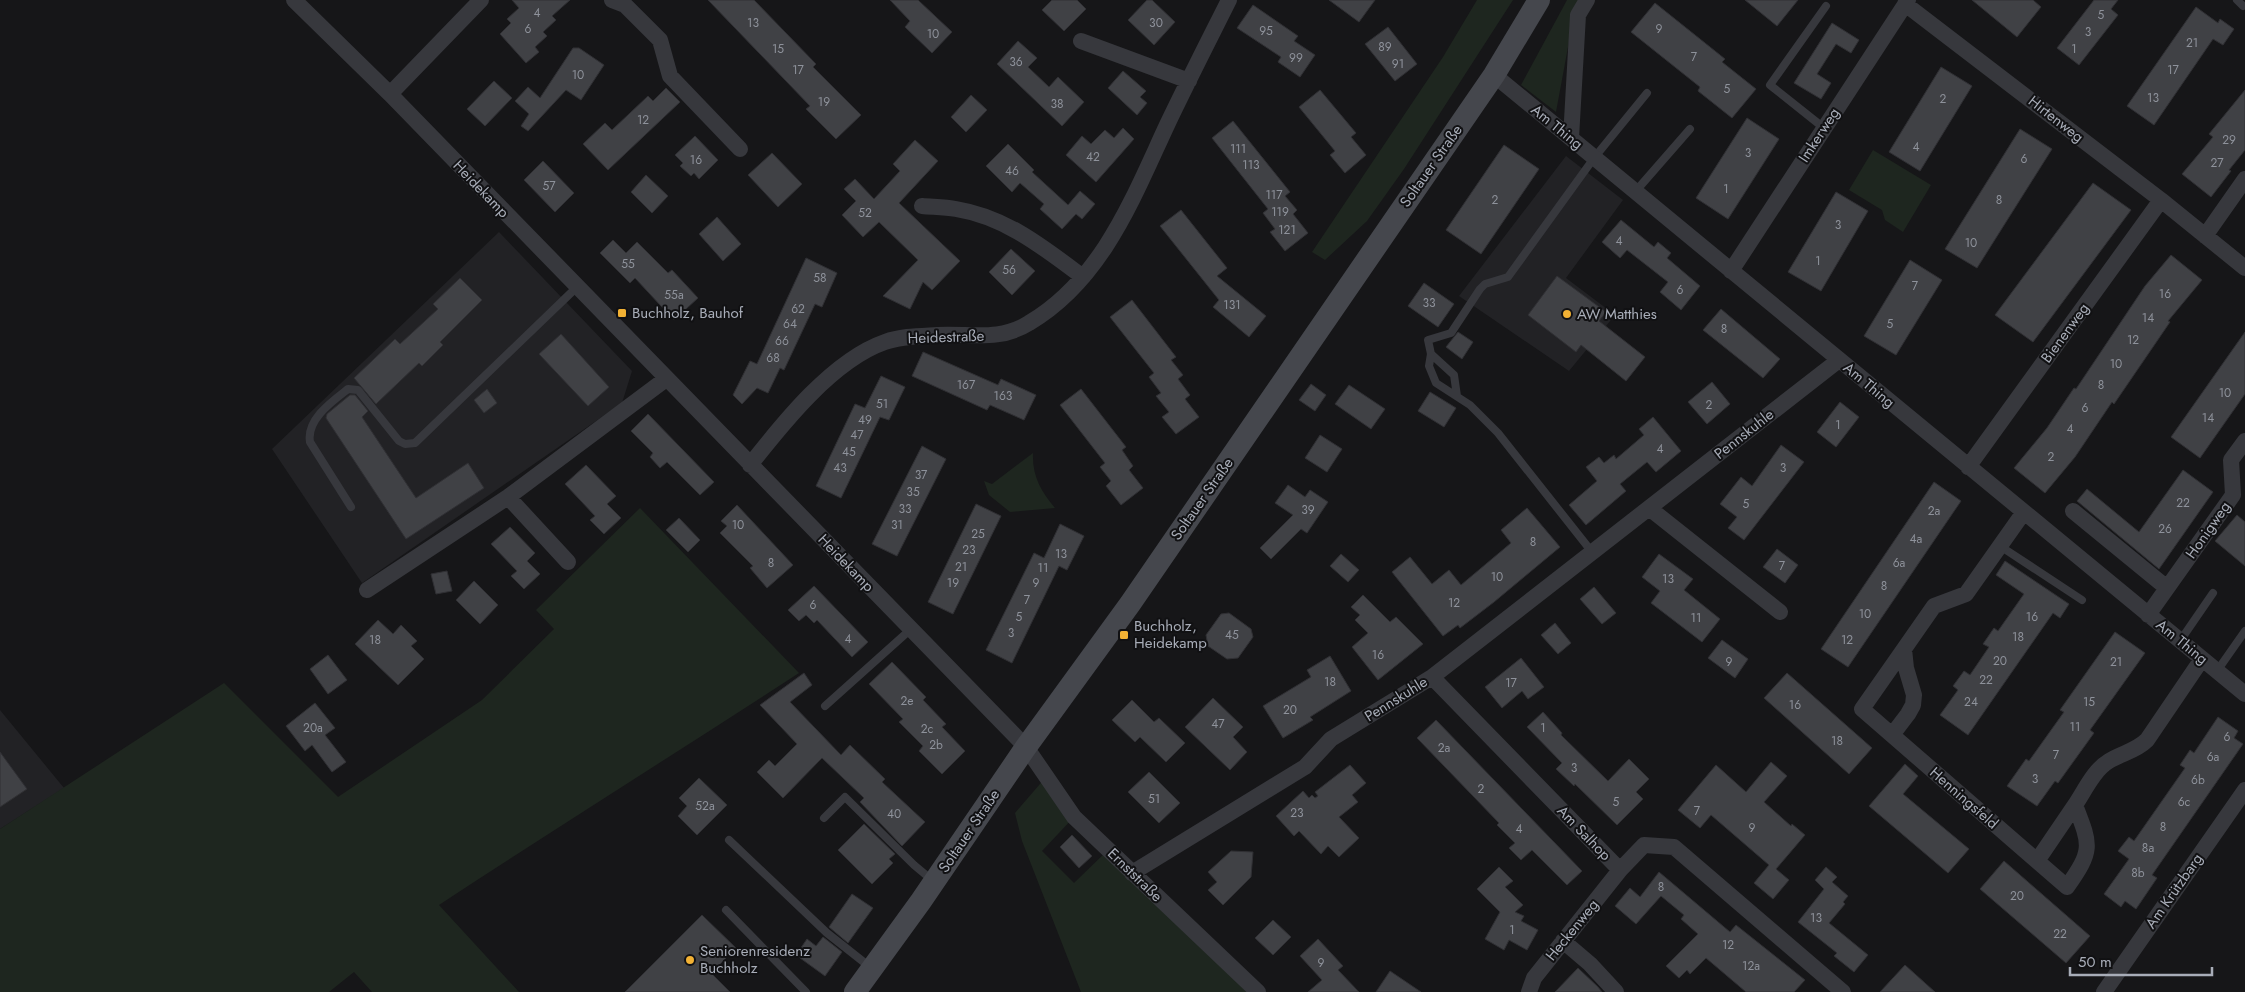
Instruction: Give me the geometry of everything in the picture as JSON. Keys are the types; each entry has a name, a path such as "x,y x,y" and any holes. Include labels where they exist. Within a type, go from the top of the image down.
{"main road":[{"name":"Soltauer Straße","path":"855,992 1026,747 1130,604 1494,75 1539,0"}],"street":[{"name":"Heidekamp","path":"294,0 390,94 1026,747"},
{"path":"390,94 481,0"},
{"path":"612,0 625,5 660,40 670,76 740,149"},
{"name":"Heidestraße","path":"750,465 800,405 844,365 865,351 886,342 915,336 949,334 982,337 1007,333 1027,325 1045,313 1083,277 1107,246 1123,221 1188,80 1229,0"},
{"path":"1571,138 1578,15 1587,0"},
{"name":"Imkerweg","path":"1731,270 1906,2"},
{"name":"Hirtenweg","path":"1906,2 2161,200 2245,268"},
{"path":"1081,40 1188,80"},
{"name":"Am Thing","path":"1494,75 2245,694"},
{"path":"2205,236 2245,179"},
{"name":"Bienenweg","path":"1968,466 2161,200"},
{"path":"922,206 956,209 997,220 1028,237 1083,277"},
{"name":"Pennskuhle","path":"1132,874 1305,767 1331,739 1432,677 1839,360"},
{"path":"367,590 508,497 666,379"},
{"name":"Honigweg","path":"2148,615 2233,495 2231,460 2245,441"},
{"path":"508,497 568,562"},
{"path":"1649,508 1780,612"},
{"path":"2073,511 2167,588"},
{"name":"Henningsfeld","path":"2024,512 1966,594 1934,606 1862,709 2067,887 2084,863 2087,851 2087,835 2075,805"},
{"path":"1892,735 1913,705 1914,695 1906,668 1904,649"},
{"path":"2037,861 2100,768 2110,761 2140,747 2147,740 2202,659"},
{"name":"Am Salhop","path":"1432,677 1620,870 1644,845 1674,847 1843,992"},
{"name":"Ernststraße","path":"1026,747 1074,817 1258,992"},
{"name":"Am Krützbarg","path":"2104,992 2245,790"},
{"name":"Heckenweg","path":"1529,992 1534,978 1620,870"},
{"path":"1563,941 1590,964 1616,992"}],"lane":[{"path":"2237,0 2243,6"},
{"path":"1824,128 1770,85 1826,6"},
{"path":"1592,552 1498,433 1470,405 1436,383 1429,366 1431,354 1428,340 1451,332 1485,284 1508,277 1594,158 1647,93"},
{"path":"1635,192 1690,129"},
{"path":"351,507 309,438 315,422 327,406 348,389 358,390 399,441 405,444 415,443 577,287"},
{"path":"1431,354 1454,375 1457,396"},
{"path":"2000,546 2082,600"},
{"path":"2180,641 2213,594"},
{"path":"825,706 911,630"},
{"path":"2216,671 2245,631"},
{"path":"824,818 845,797 914,865 934,881"},
{"path":"728,840 826,933 872,968"},
{"path":"726,910 806,992"}],"shaded area":[{"path":"1477,0 1513,0 1404,169 1367,221 1325,260 1312,252 1443,57"},
{"path":"1567,0 1583,0 1573,20 1556,112 1521,85"},
{"path":"1873,150 1931,185 1903,232 1885,220 1882,210 1849,190"},
{"path":"1566,156 1623,200 1566,278 1615,315 1569,371 1459,296"},
{"path":"499,232 632,371 622,403 362,583 272,449"},
{"path":"1033,453 1034,469 1038,483 1055,508 1010,512 989,495 984,481 992,484"},
{"path":"640,508 799,673 439,905 519,992 372,992 354,972 329,992 0,992 0,829 224,683 338,797 482,700 554,629 536,610"},
{"path":"0,710 64,788 0,829"},
{"path":"1046,777 1074,817 1042,851 1074,883 1108,850 1258,992 1081,992 1022,841 1015,813"}],"building":[{"path":"512,0 570,0 552,16 556,20 543,32 547,36 535,47 539,52 526,63 500,34 511,23 507,19 519,8"},
{"path":"708,0 754,0 816,64 813,67 861,115 836,139 806,109 810,106"},
{"path":"890,0 918,0 952,32 932,53 905,27 910,21"},
{"path":"1052,0 1077,0 1086,9 1064,31 1042,10"},
{"path":"1147,0 1152,0 1175,22 1154,45 1128,20"},
{"path":"1329,0 1375,0 1359,22"},
{"path":"1745,0 1798,0 1777,26"},
{"path":"1972,0 2033,0 2041,7 2017,37"},
{"path":"2094,0 2118,0 2111,9 2118,15 2079,65 2057,48"},
{"path":"1655,3 1725,59 1722,62 1756,89 1732,118 1698,91 1700,87 1631,32"},
{"path":"1253,5 1298,36 1294,41 1315,55 1300,77 1278,62 1281,57 1237,28"},
{"path":"2196,7 2218,23 2220,19 2234,29 2223,45 2213,39 2154,125 2127,106"},
{"path":"1832,23 1859,40 1851,53 1836,44 1817,74 1831,83 1821,99 1794,83"},
{"path":"1388,27 1417,64 1395,81 1365,44"},
{"path":"1018,41 1037,58 1028,67 1049,87 1058,77 1084,102 1062,126 997,64"},
{"path":"573,48 579,48 604,65 581,100 566,90 528,131 521,126 529,114 515,101 528,87 540,98"},
{"path":"1941,67 1972,86 1920,171 1889,152"},
{"path":"1123,71 1146,91 1140,97 1147,103 1137,115 1108,88"},
{"path":"494,81 512,98 485,126 467,109"},
{"path":"666,88 680,102 608,170 583,144 605,123 612,130 648,96 653,101"},
{"path":"1320,90 1356,133 1351,137 1366,155 1345,173 1330,155 1335,151 1299,107"},
{"path":"2245,90 2245,150 2211,197 2182,174 2213,137 2209,134"},
{"path":"971,95 987,110 966,132 951,117"},
{"path":"1747,118 1779,139 1728,219 1696,198"},
{"path":"1233,121 1290,192 1285,196 1297,210 1293,214 1308,233 1285,251 1270,232 1275,229 1263,213 1268,209 1212,138"},
{"path":"1123,128 1134,139 1096,182 1066,155 1082,136 1091,144 1105,130 1114,138"},
{"path":"2020,129 2052,149 1977,268 1945,249"},
{"path":"695,136 718,160 699,179 694,173 691,176 680,166 683,163 675,155"},
{"path":"915,140 938,161 899,203 960,261 932,290 923,282 910,309 883,296 918,260 879,222 863,237 842,215 856,201 844,189 855,179 874,199 900,171 893,164"},
{"path":"1008,144 1034,170 1032,172 1068,205 1080,191 1095,204 1082,219 1076,214 1062,229 1040,209 1044,204 1020,183 1012,192 986,166"},
{"path":"1504,145 1539,169 1481,254 1446,230"},
{"path":"772,153 802,184 778,207 748,175"},
{"path":"543,161 574,193 555,212 524,180"},
{"path":"646,175 668,196 652,213 631,192"},
{"path":"2093,183 2131,210 2033,342 1995,315"},
{"path":"1836,192 1868,211 1821,291 1788,272"},
{"path":"1181,210 1227,268 1217,276 1266,316 1249,337 1213,307 1219,300 1160,226"},
{"path":"717,217 741,244 723,261 699,234"},
{"path":"1621,220 1654,247 1658,242 1671,253 1667,258 1700,286 1681,310 1660,292 1668,282 1627,250 1620,258 1602,242"},
{"path":"613,240 626,253 637,242 668,273 672,270 698,298 674,320 635,278 630,283 600,253"},
{"path":"1011,249 1035,271 1012,295 989,272"},
{"path":"2171,255 2202,280 2168,321 2170,322 2114,404 2112,402 2075,457 2045,493 2014,468 2047,428 2074,388 2076,389 2145,286"},
{"path":"806,258 837,273 822,307 815,304 784,370 780,368 768,393 757,388 742,404 733,395 750,361 757,364"},
{"path":"1910,260 1942,280 1896,355 1864,336"},
{"name":"AW Matthies","path":"1557,276 1606,312 1599,321 1645,357 1626,381 1581,345 1576,352 1528,315"},
{"path":"460,278 482,300 440,342 443,345 422,366 419,363 376,404 354,378 395,339 400,344 438,309 433,304"},
{"path":"1424,283 1454,304 1438,327 1408,306"},
{"path":"1132,300 1176,357 1171,360 1183,375 1178,379 1190,395 1185,399 1199,417 1176,434 1162,417 1169,412 1156,396 1161,393 1149,377 1154,373 1110,317"},
{"path":"1721,309 1780,359 1763,378 1703,330"},
{"path":"1458,332 1473,342 1462,359 1446,347"},
{"path":"2245,332 2245,394 2200,458 2171,437"},
{"path":"561,334 609,387 588,406 539,354"},
{"path":"923,352 998,385 1001,379 1036,395 1024,420 990,405 987,410 912,376"},
{"path":"881,376 905,387 889,420 880,417 841,498 816,486 855,404 865,408"},
{"path":"1712,382 1730,404 1707,424 1688,402"},
{"path":"1311,384 1326,395 1315,411 1299,400"},
{"path":"1349,385 1385,409 1371,429 1335,404"},
{"path":"487,389 497,403 484,413 474,400"},
{"path":"1081,389 1126,447 1122,450 1133,466 1129,470 1143,488 1121,505 1106,486 1111,481 1100,467 1105,463 1060,405"},
{"path":"1430,392 1456,408 1444,427 1418,411"},
{"path":"350,395 355,395 368,411 362,417 416,498 468,463 484,488 406,539 326,418 327,414"},
{"path":"1840,402 1859,417 1836,447 1817,432"},
{"path":"648,414 714,482 700,495 667,462 660,468 650,457 653,453 631,431"},
{"path":"1653,417 1681,451 1656,472 1647,462 1620,484 1626,491 1586,525 1569,505 1597,481 1586,467 1599,457 1604,463 1614,455 1616,459 1644,435 1639,429"},
{"path":"1320,435 1342,449 1327,472 1305,458"},
{"path":"1781,445 1804,462 1744,540 1728,528 1737,517 1720,504 1741,477 1752,486"},
{"path":"922,446 946,459 897,556 872,544"},
{"path":"586,465 616,496 607,504 621,518 604,534 590,520 595,516 565,484"},
{"path":"2183,470 2213,492 2159,569 2077,501 2087,489 2139,532"},
{"path":"1934,482 1961,501 1848,667 1821,649"},
{"path":"1288,485 1305,497 1310,490 1328,502 1307,533 1301,529 1271,559 1260,548 1293,515 1275,503"},
{"path":"976,504 1001,516 953,614 928,602"},
{"path":"737,505 793,565 767,588 750,568 753,566 720,533 727,526 721,521"},
{"path":"1527,508 1560,547 1460,628 1458,625 1443,636 1392,572 1410,557 1432,584 1449,570 1461,585 1511,543 1501,530"},
{"path":"2237,515 2245,522 2245,566 2215,541"},
{"path":"679,518 700,540 688,552 666,530"},
{"path":"1060,524 1084,536 1067,570 1059,566 1012,663 986,650 1034,553 1044,558"},
{"path":"510,527 535,553 527,561 540,574 524,589 511,576 517,571 491,544"},
{"path":"1777,549 1798,565 1785,583 1763,567"},
{"path":"1341,554 1359,570 1348,582 1330,566"},
{"path":"1659,554 1693,579 1684,590 1720,619 1702,642 1651,603 1660,591 1642,577"},
{"path":"2005,561 2069,604 2060,618 2053,613 1968,735 1940,715 1958,690 1953,686 1964,671 1970,675 1989,647 1983,644 1994,628 1998,631 2024,594 1996,575"},
{"path":"447,571 452,591 436,594 431,574"},
{"path":"474,581 498,605 480,624 456,600"},
{"path":"814,586 868,642 852,657 817,620 814,623 806,615 799,621 788,610"},
{"path":"1594,587 1616,613 1602,624 1580,599"},
{"path":"1363,595 1390,622 1396,617 1423,644 1378,680 1352,647 1368,633 1355,620 1360,615 1351,607"},
{"path":"1229,613 1251,629 1253,637 1238,658 1227,659 1208,646 1206,635 1221,614"},
{"path":"378,620 393,634 401,625 417,641 411,646 424,659 398,685 355,644"},
{"path":"1555,623 1571,643 1558,654 1541,635"},
{"path":"2115,632 2145,653 2090,730 2094,733 2058,783 2055,781 2037,806 2007,786 2026,759 2029,761 2064,712 2060,710"},
{"path":"1722,640 1748,659 1735,678 1708,658"},
{"path":"328,655 347,680 328,694 310,669"},
{"path":"1330,656 1351,691 1310,717 1313,720 1283,738 1263,706 1311,677 1307,670"},
{"path":"1521,658 1544,687 1528,699 1522,691 1502,708 1485,687"},
{"path":"892,662 926,697 923,700 946,724 942,727 965,751 942,774 919,751 923,746 899,722 903,719 869,684"},
{"path":"804,673 812,685 790,702 841,755 850,745 885,779 882,782 925,822 902,846 860,802 864,798 822,758 783,798 757,772 769,760 775,766 797,744 760,705"},
{"path":"1787,673 1872,748 1849,774 1764,698"},
{"path":"1213,698 1243,727 1233,737 1247,752 1230,770 1185,727"},
{"path":"1132,700 1154,722 1159,718 1185,743 1166,762 1140,737 1135,742 1112,720"},
{"path":"315,703 335,728 325,735 346,762 332,772 312,745 305,751 286,726"},
{"path":"1543,712 1562,733 1561,735 1608,781 1629,759 1649,779 1636,792 1643,799 1617,825 1575,784 1574,786 1556,769 1562,763 1527,727"},
{"path":"2218,717 2238,731 2234,738 2243,744 2152,875 2157,878 2136,909 2125,901 2121,907 2104,894 2129,859 2118,851 2129,837 2134,841 2185,768 2180,765 2190,750 2194,753"},
{"path":"1436,720 1582,871 1567,885 1532,850 1521,860 1509,848 1515,843 1497,825 1499,823 1417,738"},
{"path":"0,752 27,789 0,807"},
{"path":"1771,762 1787,776 1764,802 1791,826 1792,824 1805,835 1776,869 1789,880 1773,899 1754,883 1769,865 1711,815 1700,828 1678,810 1716,765 1746,792"},
{"path":"1905,764 1918,776 1903,794 1969,849 1948,873 1869,806"},
{"path":"1350,765 1366,783 1352,795 1358,802 1339,817 1359,838 1339,857 1328,846 1321,854 1299,831 1294,836 1276,816 1303,791 1309,798 1312,795 1315,798 1318,796 1315,792"},
{"path":"1149,772 1180,803 1159,823 1128,792"},
{"path":"699,778 727,805 697,835 678,816 687,806 679,798"},
{"path":"864,824 895,854 889,859 893,863 872,884 838,850"},
{"path":"1072,835 1092,856 1079,868 1060,847"},
{"path":"1231,851 1253,852 1251,877 1223,905 1208,890 1217,882 1208,872"},
{"path":"2004,861 2090,936 2066,963 1980,889"},
{"path":"1499,867 1513,881 1505,887 1523,905 1515,912 1524,916 1521,921 1538,930 1527,950 1509,940 1504,950 1485,939 1500,912 1477,889"},
{"path":"1826,867 1837,877 1832,882 1848,896 1843,902 1845,904 1829,923 1868,955 1854,972 1834,956 1837,953 1798,922 1824,889 1815,880"},
{"path":"1659,872 1730,932 1736,925 1805,980 1794,992 1746,992 1706,958 1690,974 1687,970 1679,978 1666,966 1698,934 1681,919 1684,915 1661,896 1636,924 1615,906 1630,888 1640,897"},
{"path":"852,894 873,908 848,943 829,927"},
{"name":"Seniorenresidenz Buchholz","path":"702,915 736,948 711,973 730,992 625,992"},
{"path":"1273,920 1291,937 1273,955 1255,938"},
{"path":"823,937 842,952 825,976 796,955 807,939 816,946"},
{"path":"1318,939 1343,966 1338,970 1359,992 1308,992 1322,980 1300,956"},
{"path":"1905,965 1935,992 1880,992"},
{"path":"1578,968 1598,987 1602,992 1555,992"},
{"path":"1390,971 1421,992 1376,992"}],"place":[{"name":"Buchholz, Bauhof","path":"622,313"},
{"name":"AW Matthies","path":"1567,314"},
{"name":"Buchholz, Heidekamp","path":"1124,635"},
{"name":"Seniorenresidenz Buchholz","path":"690,960"}]}
